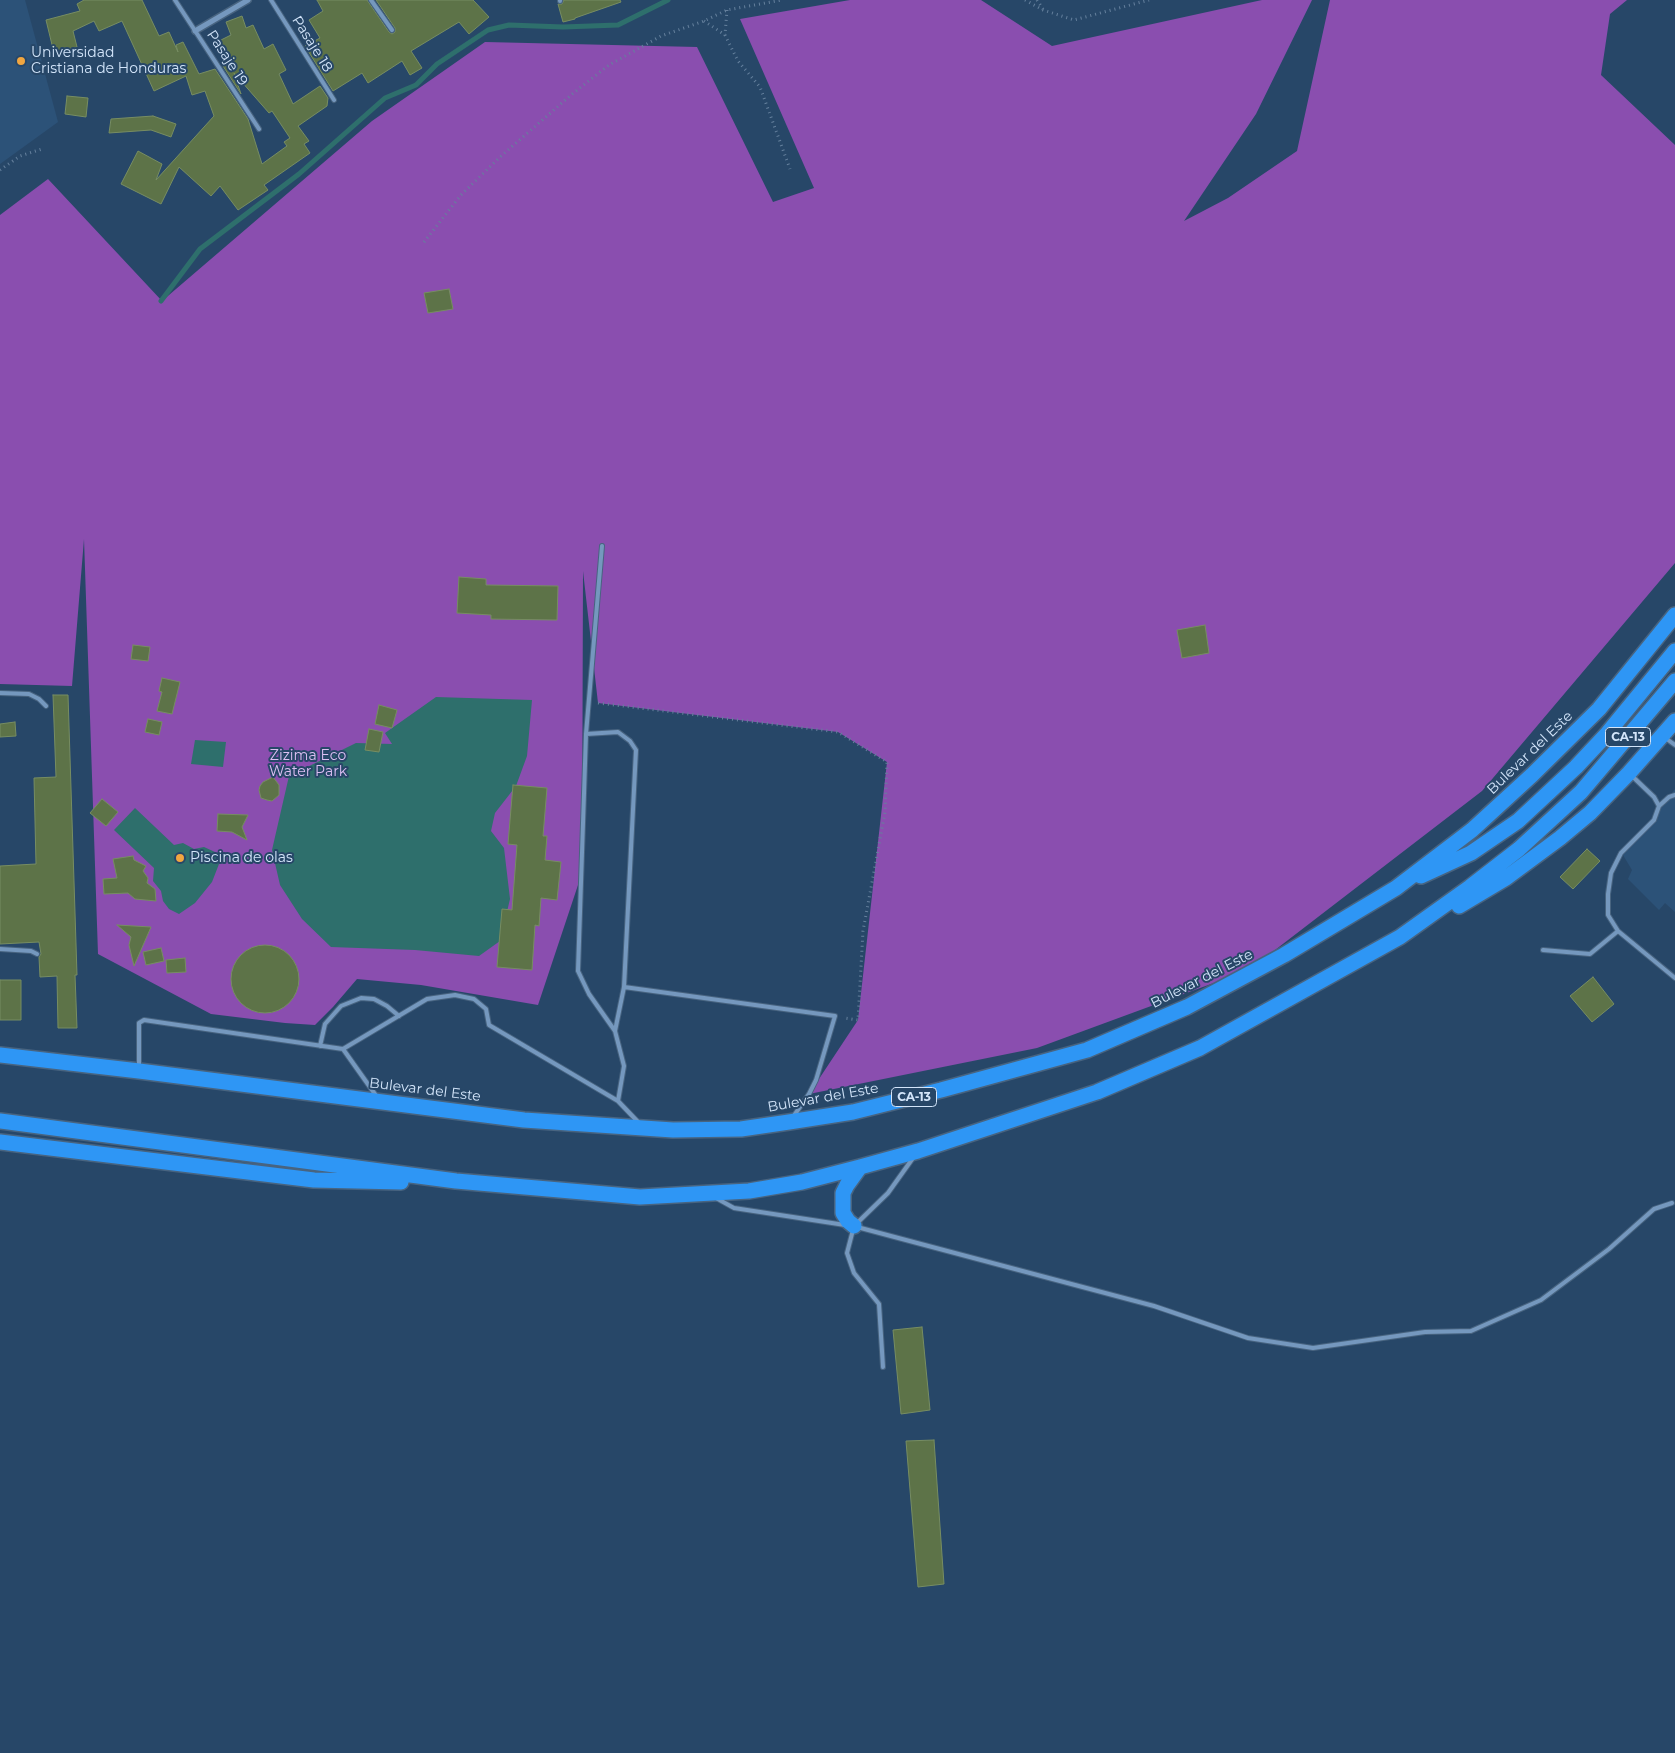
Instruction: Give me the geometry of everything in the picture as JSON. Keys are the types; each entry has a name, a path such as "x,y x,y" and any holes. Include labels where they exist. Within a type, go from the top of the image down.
{"highway":[{"name":"Bulevar del Este","path":"0,1055 524,1120 645,1128 741,1129 854,1112 941,1090 1087,1050 1195,1003 1284,955 1396,888 1472,830 1545,762 1599,709 1675,615"},
{"path":"1396,888 1471,853 1518,821 1576,767 1606,735 1675,651"},
{"name":"CA-13","path":"0,1121 456,1181 640,1198 749,1191 802,1182 918,1152 1097,1092 1200,1048 1400,937 1519,849 1581,792 1675,681"},
{"path":"1400,937 1452,910 1506,878 1530,861 1590,812 1629,773 1669,740 1675,721"},
{"path":"0,1142 314,1180 359,1182 456,1181"},
{"path":"854,1226 843,1213 844,1193 847,1185 860,1167"}],"street":[{"path":"195,30 248,0"}],"lane":[{"name":"Pasaje 19","path":"176,0 260,129"},
{"name":"Pasaje 18","path":"271,0 334,100"},
{"path":"371,0 392,30"},
{"path":"602,546 586,734 578,971 589,994 615,1031 624,1066 618,1101"},
{"path":"0,693 28,694 39,699 46,706"},
{"path":"586,734 618,732 630,741 636,750 624,987 615,1031"},
{"path":"1629,773 1654,797 1659,806"},
{"path":"1675,795 1669,797 1659,806 1654,820 1621,854 1611,874 1608,894 1608,915 1618,931 1675,978"},
{"path":"1543,950 1590,954 1618,931"},
{"path":"0,948 31,951 37,954"},
{"path":"624,987 835,1016 816,1080 809,1094 789,1122"},
{"path":"139,1071 139,1023 144,1020 343,1049 426,999 455,994 474,1000 486,1010 489,1024 618,1101 645,1128"},
{"path":"320,1046 325,1024 341,1006 361,998 374,999 387,1006 399,1016"},
{"path":"343,1049 380,1101"},
{"path":"883,1367 879,1304 854,1273 847,1253 854,1226 888,1193 918,1152"},
{"path":"708,1194 734,1208 854,1226 1154,1306 1248,1338 1313,1348 1425,1332 1471,1331 1541,1300 1609,1249 1654,1209 1672,1203"}],"path":[{"path":"424,242 460,195 500,157 578,89 609,65 661,36 704,21 727,10 782,0"},
{"path":"1025,0 1043,10 1074,20 1149,0"},
{"path":"1037,0 1043,10"},
{"path":"725,35 727,10"},
{"path":"704,21 725,35 738,61 760,87 790,169"},
{"path":"0,170 20,156 42,148"},
{"path":"598,703 838,732 887,762 885,812 863,931 858,1020 835,1016"}],"shaded area":[{"name":"Universidad Cristiana de Honduras","path":"0,0 25,0 58,122 0,164"},
{"path":"436,697 532,700 527,756 516,786 495,813 491,831 504,848 510,899 500,941 479,956 415,950 331,947 302,919 280,885 272,850 289,776 356,743 392,744 385,733"},
{"path":"195,740 226,742 223,767 191,764"},
{"path":"1675,789 1675,912 1665,903 1659,910 1628,879 1632,870 1623,855"},
{"name":"Piscina de olas","path":"135,808 174,845 183,843 194,849 204,847 215,852 219,864 212,882 195,903 179,914 169,909 163,901 161,891 153,881 154,868 114,830"}],"green space":[{"name":"Zizima Eco Water Park","path":"850,0 981,0 1052,46 1262,0 1312,0 1256,114 1184,221 1228,198 1297,151 1330,0 1627,0 1610,14 1601,75 1675,145 1675,563 1482,791 1249,970 1037,1048 809,1094 858,1020 887,762 838,732 598,703 583,571 582,873 538,1005 421,985 357,979 315,1025 285,1023 211,1014 98,954 84,539 72,686 0,684 0,215 48,179 162,301 372,121 485,42 697,47 773,202 814,188 740,19"}],"building":[{"path":"84,0 142,0 159,36 169,32 178,52 176,45 183,42 199,74 215,69 248,119 262,164 287,146 284,142 290,138 272,111 269,113 234,73 241,94 223,66 230,64 219,41 231,35 226,22 242,16 246,28 253,25 264,49 273,44 286,70 279,74 293,104 320,86 328,98 327,106 298,126 309,141 304,144 310,153 264,185 268,190 238,210 220,186 211,196 179,167 161,204 121,184 138,151 162,164 156,180 214,116 205,91 192,95 186,76 154,91 122,21 99,31 94,21 73,31 77,47 54,53 46,20 80,11 77,4"},
{"path":"317,0 367,0 392,34 395,32 395,28 376,0 473,0 489,17 469,34 459,22 411,51 422,68 410,75 402,61 368,83 362,73 333,91 305,46 320,38 309,20 323,11"},
{"path":"564,0 620,0 621,2 563,22 558,4 562,4"},
{"path":"67,96 88,98 86,117 65,114"},
{"path":"153,116 176,124 171,137 151,130 109,133 111,119"},
{"path":"449,289 453,309 428,313 424,293"},
{"path":"459,577 486,579 486,585 558,586 557,620 491,619 491,615 457,613"},
{"path":"1205,625 1209,653 1182,658 1177,630"},
{"path":"133,645 150,647 148,661 131,659"},
{"path":"162,678 180,682 172,714 157,711 162,692 159,691"},
{"path":"53,695 68,695 77,1028 58,1028 57,976 40,977 39,957 41,954 39,942 0,944 0,866 36,864 34,778 56,777"},
{"path":"379,705 397,710 392,728 375,724"},
{"path":"148,719 162,722 159,735 145,732"},
{"path":"15,722 16,736 0,737 0,724"},
{"path":"369,729 383,732 379,752 365,750"},
{"path":"273,777 279,785 279,795 272,801 261,798 260,786 263,782"},
{"path":"513,785 547,788 543,836 547,836 545,860 561,862 557,900 541,898 539,926 535,925 532,970 497,967 502,909 512,910 517,845 508,844"},
{"path":"102,799 118,812 106,826 90,813"},
{"path":"218,814 248,815 242,827 247,840 232,832 217,831"},
{"path":"1587,849 1600,861 1573,889 1560,877"},
{"path":"133,856 134,860 146,866 143,871 148,878 147,883 155,889 156,901 135,899 128,893 104,894 103,879 117,878 113,859"},
{"path":"117,925 151,927 134,966 129,945 131,937"},
{"path":"272,945 284,951 293,960 299,972 297,992 289,1003 272,1013 258,1013 241,1003 233,992 231,972 241,955 252,947"},
{"path":"161,948 164,961 146,965 143,952"},
{"path":"185,958 186,972 167,973 166,960"},
{"path":"1593,977 1614,1004 1592,1022 1570,996"},
{"path":"0,980 21,980 21,1020 0,1020"},
{"path":"922,1327 930,1410 901,1414 893,1330"},
{"path":"934,1440 944,1584 918,1587 906,1441"}],"waterway":[{"path":"161,301 200,249 299,174 385,98 416,85 437,64 488,30 509,25 563,27 618,25 668,0"}],"place":[{"name":"Universidad Cristiana de Honduras","path":"21,61"},
{"name":"Piscina de olas","path":"180,858"}]}
